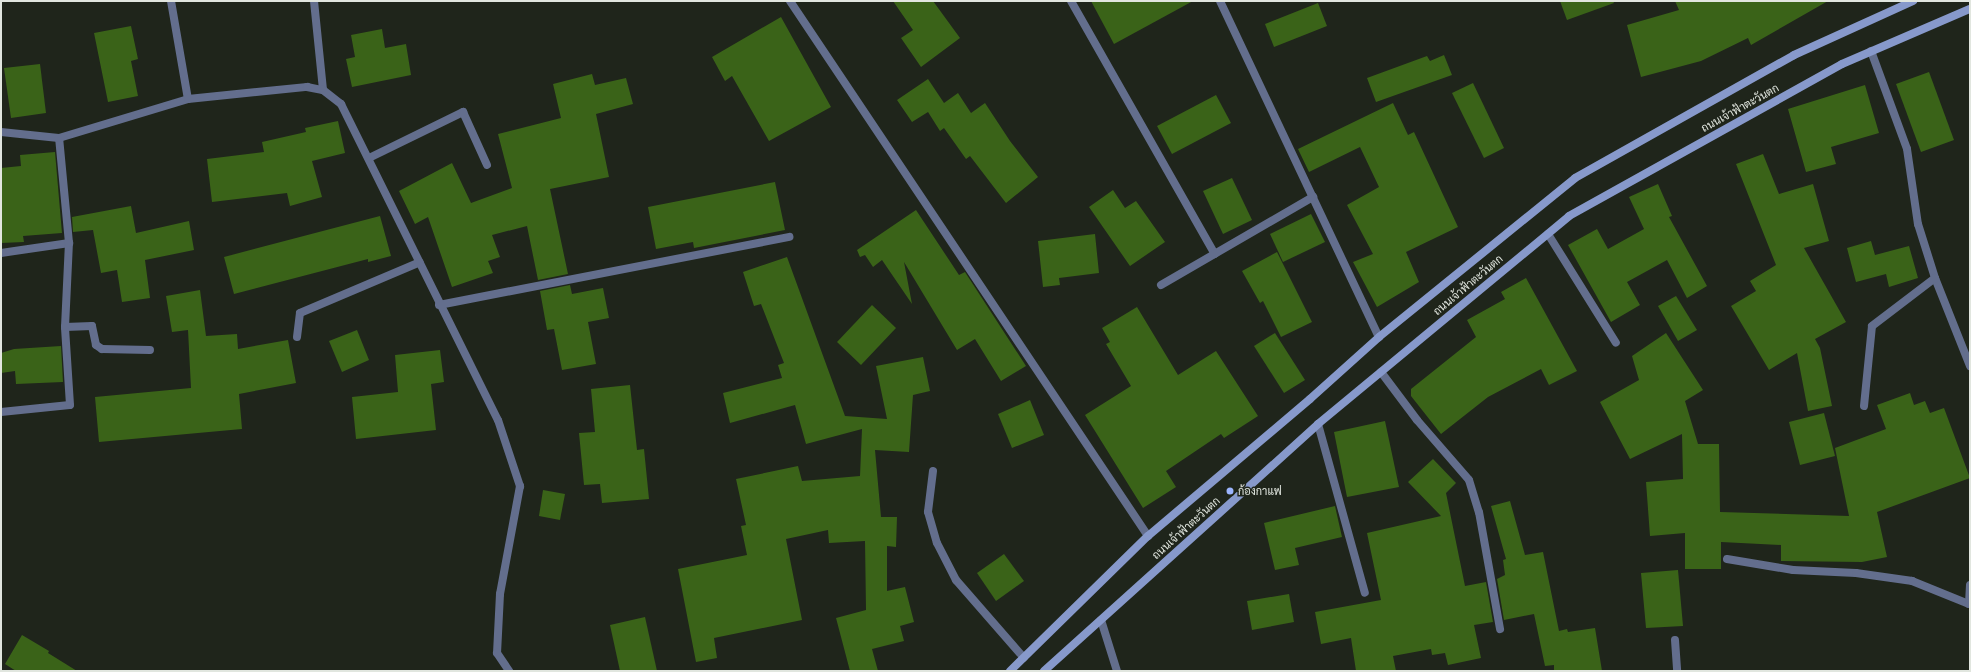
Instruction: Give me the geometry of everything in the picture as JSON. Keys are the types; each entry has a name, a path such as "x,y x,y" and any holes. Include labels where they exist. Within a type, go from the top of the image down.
{"main road":[{"name":"ถนนเจ้าฟ้าตะวันตก","path":"1010,671 1148,536 1310,399 1380,337 1575,178 1794,56 1913,1"},
{"name":"ถนนเจ้าฟ้าตะวันตก","path":"1044,671 1318,424 1569,216 1842,64 1970,9"}],"street":[{"path":"171,1 188,99"},
{"path":"314,1 324,90"},
{"path":"790,1 1148,536"},
{"path":"1071,1 1215,254"},
{"path":"1220,1 1380,337"},
{"path":"1871,51 1907,149 1918,224 1935,278 1970,366"},
{"path":"1,132 59,138 188,99 307,87 324,90 340,104 369,158 439,304 498,420 520,486 500,594 497,654 510,671"},
{"path":"369,158 463,112 487,165"},
{"path":"1,412 70,405 65,327 69,243 59,138"},
{"path":"1161,286 1313,197"},
{"path":"1548,234 1616,343"},
{"path":"439,304 789,237"},
{"path":"1,253 69,243"},
{"path":"298,337 300,313 420,262"},
{"path":"1864,406 1872,326 1935,278"},
{"path":"65,327 92,326 96,344 102,348 150,350"},
{"path":"1381,372 1417,420 1469,480 1479,512 1500,629"},
{"path":"1318,424 1364,593"},
{"path":"933,471 928,512 937,543 956,580 1024,658"},
{"path":"1727,559 1793,570 1856,573 1912,581 1969,604 1970,585"},
{"path":"1101,620 1117,671"},
{"path":"1675,640 1677,671"}],"building":[{"path":"893,1 933,1 960,38 921,67 901,38 913,30"},
{"path":"1091,1 1193,1 1114,44"},
{"path":"1560,1 1613,1 1614,3 1567,20"},
{"path":"1675,1 1828,1 1751,45 1748,38 1701,61 1641,77 1627,25 1679,10"},
{"path":"1318,3 1327,26 1274,47 1265,24"},
{"path":"781,17 831,107 769,141 732,76 725,81 712,57"},
{"path":"131,26 138,59 131,61 138,96 108,102 94,33"},
{"path":"382,29 385,48 406,44 411,75 352,87 346,59 355,57 351,35"},
{"path":"1444,55 1452,75 1376,102 1367,78 1427,56 1430,61"},
{"path":"40,64 46,113 11,118 4,68"},
{"path":"1929,72 1954,140 1921,152 1896,84"},
{"path":"592,74 595,85 626,78 633,104 596,114 609,177 550,189 568,274 538,280 527,226 492,235 500,257 488,261 493,273 452,287 428,217 415,224 399,191 452,163 471,203 512,188 498,134 561,118 553,84"},
{"path":"928,79 944,103 958,93 971,113 985,103 1010,141 1038,177 1006,203 970,156 966,159 944,128 940,131 928,112 912,122 897,100"},
{"path":"1473,83 1504,148 1484,158 1452,93"},
{"path":"1865,85 1879,133 1831,147 1836,164 1806,172 1788,109"},
{"path":"1216,95 1231,123 1172,154 1157,126"},
{"path":"1393,103 1408,135 1414,132 1458,227 1406,252 1419,282 1377,307 1353,262 1373,254 1347,205 1379,187 1360,147 1309,172 1298,149"},
{"path":"338,121 345,153 312,161 322,197 290,206 287,193 212,202 207,159 264,152 262,142 306,132 305,128"},
{"path":"55,152 62,233 23,236 24,242 1,243 1,168 21,166 20,155"},
{"path":"1763,154 1779,194 1813,184 1829,241 1804,248 1846,322 1815,339 1820,348 1832,406 1808,411 1797,353 1769,370 1731,306 1756,291 1750,281 1776,265 1736,164"},
{"path":"1232,178 1252,220 1223,234 1203,191"},
{"path":"775,182 785,230 694,248 693,242 656,249 648,207"},
{"path":"1658,184 1672,216 1669,217 1707,286 1687,298 1667,260 1627,282 1640,305 1611,322 1568,245 1597,229 1608,249 1644,229 1629,197"},
{"path":"1113,190 1125,208 1136,201 1165,242 1130,266 1089,207"},
{"path":"131,206 136,233 189,221 194,250 145,260 150,298 122,302 117,270 101,273 93,230 73,232 72,217"},
{"path":"916,210 959,275 965,272 1026,366 1001,381 975,339 957,350 904,262 912,304 882,260 873,267 865,255 860,257 857,250"},
{"path":"1311,214 1325,242 1283,262 1270,234"},
{"path":"380,216 391,256 368,262 368,259 234,294 224,257"},
{"path":"1095,234 1099,273 1059,278 1060,285 1043,287 1038,241"},
{"path":"1871,241 1875,255 1909,246 1918,278 1889,287 1886,274 1856,282 1847,248"},
{"path":"1277,252 1312,322 1281,337 1263,301 1260,303 1242,271"},
{"path":"787,257 845,416 887,419 876,366 923,357 930,391 913,395 909,452 875,450 881,517 897,517 896,547 887,546 887,591 905,587 914,622 900,626 904,641 872,649 878,671 850,671 836,618 866,610 865,541 829,543 828,530 786,539 802,620 714,638 717,658 696,662 678,569 747,555 741,526 746,525 736,479 798,466 802,481 860,476 862,429 806,444 795,405 730,423 723,393 782,378 778,365 784,363 761,304 754,306 743,272"},
{"path":"1526,278 1577,371 1549,385 1541,369 1488,397 1441,434 1411,396 1411,389 1476,337 1467,320 1505,299 1501,292"},
{"path":"570,285 572,294 603,288 609,318 588,322 596,364 562,370 554,329 547,330 540,291"},
{"path":"200,290 206,336 237,334 238,349 288,340 296,383 239,394 242,429 99,442 95,397 191,388 188,330 172,332 166,296"},
{"path":"1676,296 1697,330 1678,341 1658,306"},
{"path":"872,305 896,328 861,365 837,342"},
{"path":"1137,307 1178,375 1216,351 1258,416 1224,438 1221,434 1166,471 1176,487 1143,508 1085,415 1131,386 1106,344 1110,342 1102,328"},
{"path":"357,330 369,360 342,372 329,341"},
{"path":"1275,333 1305,380 1284,393 1254,346"},
{"path":"1666,333 1703,390 1685,401 1698,444 1719,444 1720,512 1849,516 1835,448 1886,429 1877,405 1910,393 1914,405 1925,401 1930,413 1944,408 1970,478 1877,512 1887,557 1862,562 1781,561 1781,545 1721,542 1721,569 1685,569 1685,533 1650,536 1646,482 1683,479 1682,434 1630,459 1600,402 1639,380 1632,356"},
{"path":"61,346 63,382 16,384 15,371 1,373 1,353 14,349"},
{"path":"440,350 444,382 431,384 436,430 356,439 352,397 398,392 395,355"},
{"path":"630,385 637,450 644,449 649,499 602,503 600,484 584,485 579,433 595,432 591,389"},
{"path":"1030,400 1044,435 1012,448 998,414"},
{"path":"1824,413 1835,456 1800,465 1789,422"},
{"path":"1385,421 1399,487 1347,497 1334,432"},
{"path":"1433,459 1456,483 1446,493 1465,586 1486,582 1493,622 1474,625 1481,658 1448,665 1445,653 1432,655 1431,649 1393,656 1396,671 1356,671 1351,638 1321,644 1315,612 1381,600 1367,533 1441,516 1408,482"},
{"path":"543,490 565,494 560,520 539,516"},
{"path":"1510,501 1525,555 1543,552 1559,631 1567,629 1568,632 1595,628 1602,671 1554,671 1554,665 1545,666 1534,614 1504,620 1497,579 1505,575 1503,560 1506,559 1491,506"},
{"path":"1335,506 1342,537 1295,548 1299,565 1275,570 1264,523"},
{"path":"1004,554 1024,581 996,601 977,573"},
{"path":"1678,570 1683,626 1646,628 1641,573"},
{"path":"1289,594 1294,622 1252,630 1247,601"},
{"path":"645,617 657,671 620,671 610,625"},
{"path":"22,635 49,651 48,653 77,671 16,671 5,664"}],"place":[{"name":"ก้องกาแฟ","path":"1230,491"}]}
